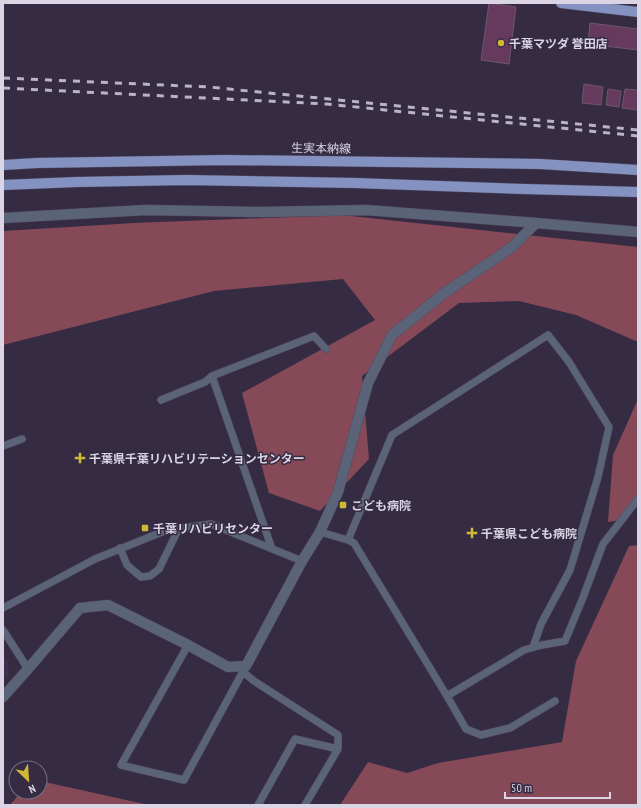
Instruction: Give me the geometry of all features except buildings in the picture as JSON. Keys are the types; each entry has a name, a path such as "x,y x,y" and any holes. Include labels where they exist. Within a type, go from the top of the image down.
{"main road":[{"path":"561,3 638,12"},
{"name":"生実本納線","path":"3,165 225,160 540,164 638,170"},
{"path":"3,185 186,180 355,183 638,192"}],"street":[{"path":"3,218 146,210 262,212 366,210 638,232"},
{"path":"3,697 80,608 108,605 228,667 245,669 302,561 320,532 338,492 368,383 392,335 443,294 512,248 536,223"}],"lane":[{"path":"348,540 392,435 548,335 569,362 609,427 598,477 570,570 541,624 533,648"},
{"path":"161,400 205,382 212,376 314,336 326,349"},
{"path":"212,376 272,549"},
{"path":"3,446 22,439"},
{"path":"447,696 524,650 565,641 603,544 638,499"},
{"path":"3,608 95,559 167,530 179,528 211,524 302,561"},
{"path":"120,548 127,565 140,577 150,576 159,569 179,528"},
{"path":"320,532 354,543 466,729 481,735 510,728 555,701"},
{"path":"3,630 28,669"},
{"path":"188,646 121,765 184,780 245,669 254,681 338,735 338,749 305,805"},
{"path":"258,805 295,739 338,749"}],"shaded area":[{"path":"342,215 638,247 638,342 576,315 519,301 459,303 362,376 369,459 320,511 269,493 242,393 375,320 343,279 214,291 3,345 3,231 134,223"},
{"path":"638,399 638,493 620,520 608,522 613,455"},
{"path":"638,545 638,805 340,805 368,762 407,773 438,763 562,742 576,661 629,546"},
{"path":"3,655 8,662 9,675 3,682"},
{"path":"48,783 149,805 10,805 14,800 48,800"}],"railway":[{"path":"3,78 209,87 638,130"},
{"path":"3,88 327,104 638,136"}],"place":[{"name":"千葉マツダ 誉田店","path":"501,43"},
{"name":"千葉県千葉リハビリテーションセンター","path":"80,458"},
{"name":"こども病院","path":"343,505"},
{"name":"千葉リハビリセンター","path":"145,528"},
{"name":"千葉県こども病院","path":"472,533"}]}
